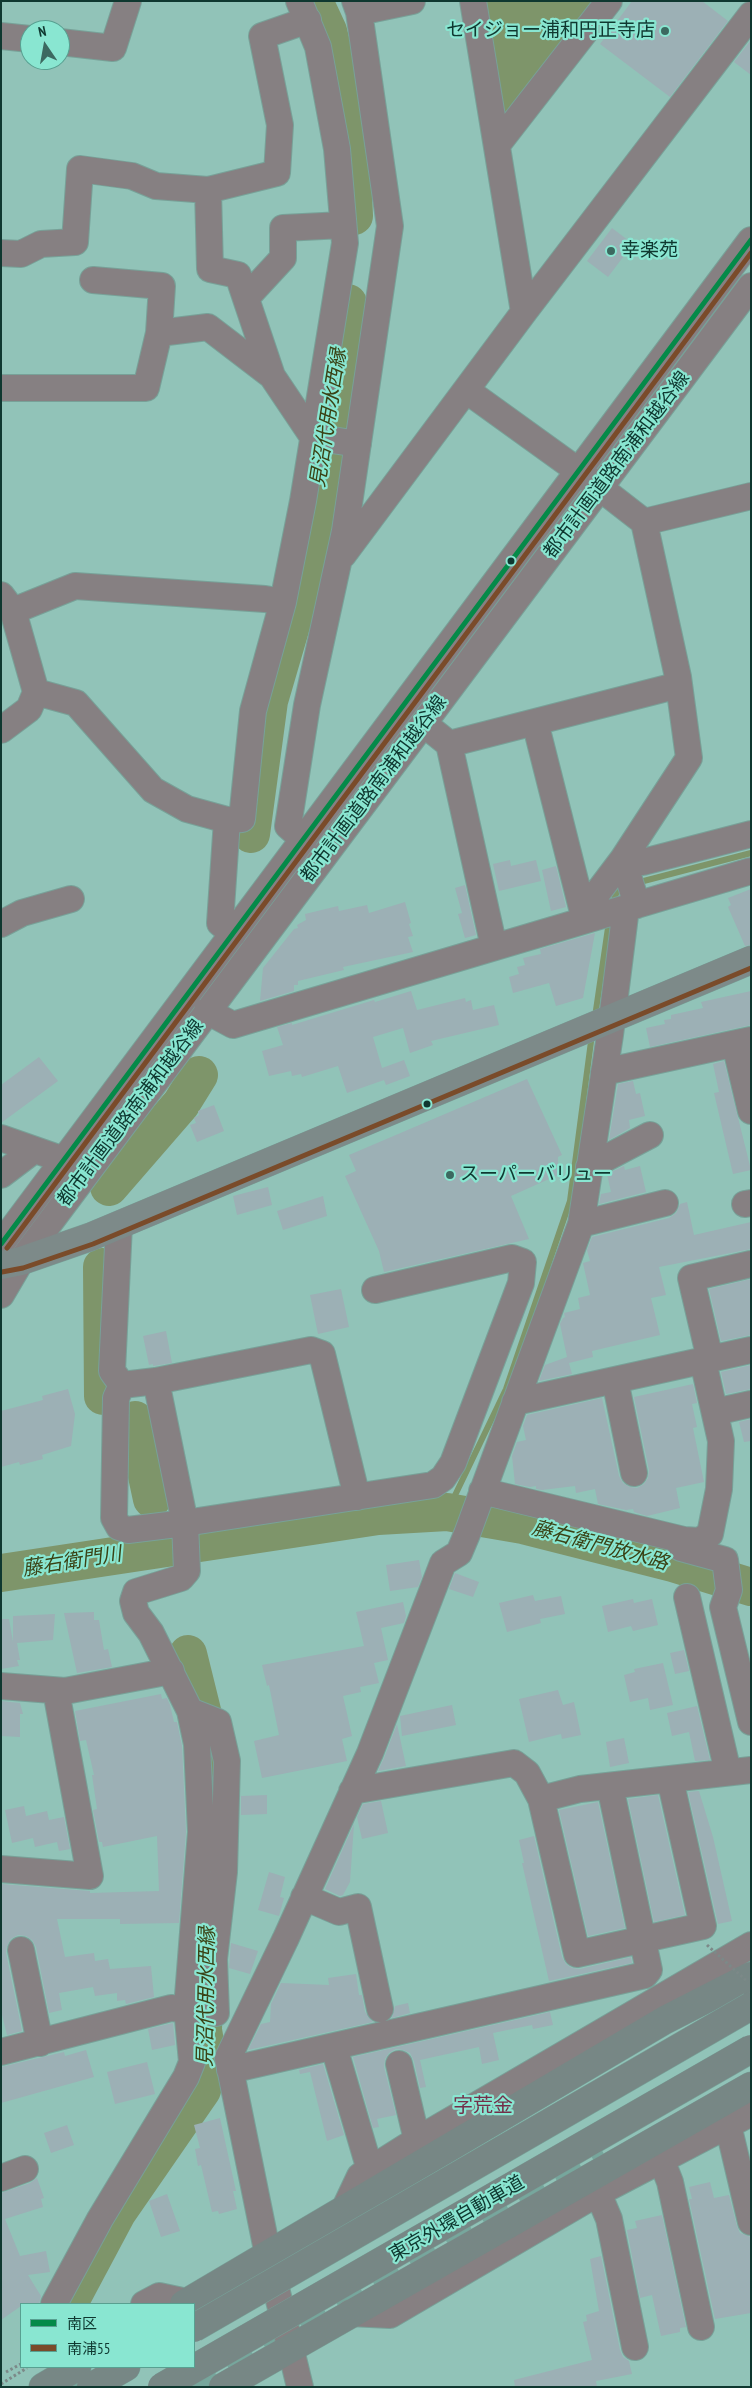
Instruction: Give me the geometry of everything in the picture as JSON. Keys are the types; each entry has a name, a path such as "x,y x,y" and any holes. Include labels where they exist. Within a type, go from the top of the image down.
{"highway":[{"path":"195,2306 268,2255 665,2020 751,1976"},
{"name":"東京外環自動車道","path":"195,2307 751,2006"},
{"name":"東京外環自動車道","path":"162,2387 751,2049"},
{"path":"222,2387 751,2086"},
{"path":"44,2376 73,2368"},
{"path":"91,2387 124,2368"}],"main road":[{"path":"8,1257 119,1224 751,960"}],"street":[{"path":"70,43 113,48 128,1"},
{"path":"304,840 288,826 307,705 338,561 358,444 390,226 357,7 412,1"},
{"path":"473,1 524,312"},
{"path":"497,144 609,1"},
{"path":"1,253 21,254 40,244 75,242 80,169 132,176 156,186 208,190 277,173 280,125 262,36 303,10 318,46 338,149 345,243 303,501 282,602 253,711 242,819 227,820 187,809 153,790 76,703 36,692"},
{"path":"338,561 524,312 751,15"},
{"path":"1,36 20,38"},
{"path":"208,190 210,270 238,275 272,376 313,437 358,444"},
{"path":"246,298 282,258 283,228 344,225"},
{"name":"都市計画道路南浦和越谷線","path":"1,1295 8,1257 64,1160 304,840 577,470 751,240"},
{"path":"1,388 146,388 159,333 162,286 93,280"},
{"name":"都市計画道路南浦和越谷線","path":"8,1257 207,1011 751,286"},
{"path":"159,333 208,326 272,376"},
{"path":"466,390 577,470 644,522 679,685 689,758 584,916"},
{"path":"644,522 751,496"},
{"path":"1,730 29,708 36,692 7,603 75,586 265,599 282,602"},
{"path":"449,744 679,685"},
{"path":"535,722 584,916"},
{"path":"424,724 449,744 494,948"},
{"path":"227,820 220,923 233,934"},
{"path":"622,859 643,862 751,834"},
{"path":"300,2387 268,2255 228,2058 352,1792 443,1563 458,1553 581,1224 604,1072 598,1025 632,906 622,859"},
{"path":"207,1011 233,1025 494,948 584,916 632,906 751,871"},
{"path":"1,924 22,912 71,899"},
{"path":"604,1072 743,1042 751,1111"},
{"path":"589,1167 650,1135"},
{"path":"1,1138 64,1160"},
{"path":"1,1175 34,1150"},
{"path":"581,1224 665,1202"},
{"path":"119,1224 112,1371 122,1385"},
{"path":"122,1385 116,1398 114,1518 119,1527 128,1530 185,1526 433,1485 444,1478 452,1463 521,1283 523,1262 512,1258 375,1290"},
{"path":"482,1492 684,1540 700,1541 710,1534 719,1489 721,1441 714,1412 707,1360 691,1278 751,1264"},
{"path":"122,1385 156,1381 311,1350 322,1354 357,1497"},
{"path":"515,1402 751,1350"},
{"path":"615,1380 634,1473"},
{"path":"55,2303 100,2219 186,2077 192,2062 202,2011 201,1832 197,1744 190,1710 172,1671 151,1633 136,1613 133,1602 136,1592 181,1578 187,1571 185,1526 156,1381"},
{"path":"714,1412 751,1404"},
{"path":"684,1540 681,1548 725,1560 729,1590 723,1607 751,1722"},
{"path":"541,1799 580,1789 740,1771 687,1597"},
{"path":"1,1686 56,1692 172,1671"},
{"path":"1,1869 90,1876 56,1692"},
{"path":"352,1792 514,1763 527,1773 541,1799 577,1954 702,1926 670,1779"},
{"path":"230,2070 645,1975 649,1970 610,1786"},
{"path":"304,1897 339,1912 358,1907 380,2009"},
{"path":"343,2212 360,2176 417,2140 751,1945"},
{"path":"21,1950 40,2043"},
{"path":"2,2050 40,2043 171,2008 231,2016 244,2022"},
{"path":"336,2054 370,2170"},
{"path":"399,2064 417,2140"},
{"path":"350,2313 390,2315 598,2193 751,2112"},
{"path":"728,2124 751,2222"},
{"path":"661,2159 670,2182 701,2327"},
{"path":"1,2178 25,2169"},
{"path":"598,2193 609,2218 634,2347"},
{"path":"146,2303 159,2296 173,2303"}],"path":[{"path":"707,1946 751,1984"},
{"path":"6,2372 20,2365"},
{"path":"1,2384 44,2376"}],"shaded area":[{"path":"484,1 600,1 501,118"}],"building":[{"path":"632,1 702,1 728,21 670,97 600,44"},
{"path":"751,40 751,75 734,62"},
{"path":"612,228 633,244 608,277 587,261"},
{"path":"510,860 511,866 536,860 541,881 499,891 493,864"},
{"path":"556,866 566,907 551,911 542,870"},
{"path":"465,885 476,935 465,938 458,914 462,913 455,888"},
{"path":"751,889 751,945 745,946 728,907 731,905 728,898"},
{"path":"405,902 411,923 409,924 413,936 408,937 413,952 343,967 344,970 298,981 298,985 294,985 294,991 260,1001 263,968 294,929 298,928 297,925 306,920 305,914 338,906 339,911 367,905 369,913"},
{"path":"595,933 583,998 556,1006 549,983 513,993 509,977 519,974 517,967 525,965 523,958 541,954 540,949"},
{"path":"411,991 417,1010 465,998 466,1002 471,1000 473,1010 494,1005 499,1025 431,1041 433,1045 410,1053 403,1028 373,1037 382,1068 404,1060 410,1076 386,1085 384,1080 347,1093 338,1066 302,1077 301,1074 292,1076 291,1071 269,1076 262,1051 283,1045 277,1027 292,1023 292,1025 374,1000 375,1002"},
{"path":"751,991 751,1025 650,1047 646,1028 665,1024 664,1020 671,1019 671,1015 703,1008 701,1002"},
{"path":"39,1057 58,1081 1,1123 1,1085"},
{"path":"724,1061 751,1170 733,1174 714,1093 719,1092 713,1064"},
{"path":"527,1079 562,1155 558,1157 558,1175 511,1196 529,1239 384,1272 379,1251 345,1176 356,1171 349,1155"},
{"path":"633,1081 636,1094 640,1093 645,1116 629,1120 630,1128 609,1140 618,1084"},
{"path":"214,1105 224,1131 197,1142 190,1125 196,1123 194,1118 199,1115 198,1111"},
{"path":"624,1166 625,1170 640,1166 646,1192 599,1204 601,1194 611,1192 607,1174"},
{"path":"268,1187 272,1205 237,1215 233,1196"},
{"path":"323,1196 327,1216 283,1230 277,1211"},
{"path":"687,1202 694,1235 751,1222 751,1249 659,1267 666,1295 651,1298 660,1335 592,1351 593,1357 569,1363 572,1374 539,1381 545,1365 567,1357 560,1324 565,1317 564,1313 580,1309 578,1298 590,1295 583,1263 590,1261 587,1250 592,1237 669,1218 676,1213 680,1204"},
{"path":"751,1279 751,1335 721,1341 709,1289"},
{"path":"341,1289 349,1327 318,1334 310,1295"},
{"path":"166,1331 172,1363 149,1365 143,1336"},
{"path":"751,1365 751,1389 726,1394 721,1372"},
{"path":"693,1384 697,1403 692,1404 697,1427 693,1428 704,1482 676,1488 680,1508 647,1516 634,1512 633,1509 626,1510 598,1504 595,1489 576,1493 575,1486 542,1490 536,1489 536,1486 530,1487 515,1484 512,1456 517,1442 526,1440 523,1426 527,1415 602,1398 619,1476 623,1483 637,1488 644,1484 648,1478 649,1470 634,1397"},
{"path":"68,1389 75,1414 71,1446 42,1455 43,1459 20,1465 19,1462 1,1467 1,1411 43,1400 42,1396"},
{"path":"751,1419 751,1441 744,1442 739,1422"},
{"path":"419,1560 422,1577 418,1587 390,1591 386,1565"},
{"path":"455,1573 479,1582 473,1597 449,1589"},
{"path":"533,1595 535,1601 561,1596 565,1614 540,1619 541,1623 507,1632 499,1603"},
{"path":"633,1599 634,1603 652,1599 658,1625 633,1631 631,1626 608,1632 602,1606"},
{"path":"403,1602 406,1616 404,1623 381,1628 388,1660 374,1663 379,1683 360,1687 361,1692 343,1696 352,1736 342,1739 347,1761 262,1778 254,1741 279,1735 269,1685 267,1686 262,1665 364,1646 356,1612"},
{"path":"94,1612 94,1620 99,1620 104,1650 108,1649 112,1667 77,1673 64,1613"},
{"path":"55,1614 53,1640 17,1643 20,1660 17,1660 19,1666 1,1669 1,1619 9,1619 13,1642 13,1616"},
{"path":"684,1650 689,1671 675,1674 670,1653"},
{"path":"663,1663 673,1705 650,1710 648,1698 630,1702 624,1675 635,1672 634,1669"},
{"path":"558,1690 563,1705 574,1702 581,1735 562,1739 561,1734 529,1742 519,1699"},
{"path":"161,1694 162,1699 167,1698 174,1722 177,1722 182,1746 186,1832 179,1923 120,1924 120,1919 57,1919 65,1957 94,1953 95,1961 108,1959 110,1969 151,1966 154,1997 126,2004 125,2000 117,2001 117,1993 95,1996 93,1987 59,1993 62,2010 49,2013 36,1947 32,1940 26,1936 18,1935 11,1939 6,1953 22,2031 7,2035 1,2011 1,1884 90,1891 90,1893 159,1891 157,1836 103,1847 102,1842 99,1842 93,1810 97,1809 92,1775 94,1775 86,1740 80,1741 75,1711"},
{"path":"1,1701 20,1703 23,1714 20,1714 20,1737 1,1736"},
{"path":"452,1705 456,1725 402,1736 400,1716"},
{"path":"697,1706 710,1760 695,1761 689,1732 672,1736 667,1713"},
{"path":"397,1724 406,1766 378,1771 384,1758"},
{"path":"624,1738 629,1763 610,1767 606,1742"},
{"path":"699,1791 713,1837 732,1921 718,1924 688,1792"},
{"path":"267,1795 267,1814 241,1815 241,1796"},
{"path":"658,1795 685,1915 654,1922 628,1799"},
{"path":"381,1801 388,1833 362,1839 357,1817 363,1804"},
{"path":"598,1802 625,1928 588,1936 559,1810"},
{"path":"24,1806 26,1816 47,1811 49,1820 64,1817 70,1849 59,1851 57,1842 35,1847 33,1838 12,1843 5,1810"},
{"path":"354,1824 350,1882 343,1895 340,1896 325,1889"},
{"path":"534,1836 562,1957 566,1964 572,1968 580,1969 631,1957 632,1963 549,1981 522,1863 524,1863 519,1840"},
{"path":"269,1872 285,1877 280,1897 284,1898 279,1916 258,1910"},
{"path":"231,1943 258,1951 250,1974 229,1968"},
{"path":"356,1974 359,1995 362,1995 365,2012 373,2022 248,2050 261,2024 270,2022 271,2004 281,1983 329,1985 328,1978"},
{"path":"408,2003 410,2013 392,2018 395,2006"},
{"path":"550,2012 553,2025 533,2029 532,2025 493,2033 499,2060 482,2064 479,2047 420,2060 426,2087 420,2088 414,2061 410,2053 396,2049 389,2053 385,2059 384,2067 396,2115 377,2119 379,2127 373,2128 353,2057"},
{"path":"173,2023 175,2045 152,2050 148,2029"},
{"path":"86,2050 94,2077 1,2103 1,2067 64,2052 65,2056"},
{"path":"147,2062 155,2094 115,2104 107,2072"},
{"path":"323,2064 344,2135 327,2141 310,2072 300,2074 299,2070"},
{"path":"220,2118 236,2191 233,2191 237,2209 219,2214 218,2211 212,2212 201,2165 198,2166 195,2149 200,2148 194,2125"},
{"path":"67,2125 74,2145 51,2153 44,2133"},
{"path":"37,2178 44,2198 41,2199 43,2207 5,2219 20,2256 46,2251 50,2272 28,2275 41,2296 39,2303 20,2303 20,2307 1,2320 1,2193 30,2183"},
{"path":"710,2182 714,2198 729,2195 740,2233 751,2237 751,2313 715,2319 689,2199 692,2199 689,2187"},
{"path":"167,2194 180,2231 161,2237 149,2201"},
{"path":"662,2215 686,2327 680,2328 680,2332 661,2336 652,2295 640,2298 627,2230 637,2228 635,2221"},
{"path":"601,2256 620,2350 623,2357 629,2361 632,2374 596,2381 597,2387 515,2387 514,2380 592,2360 583,2322 587,2321 586,2315 599,2311 590,2259"}],"waterway":[{"name":"見沼代用水西縁","path":"314,1 328,31 338,72 351,152 354,216"},
{"name":"見沼代用水西縁","path":"251,834 269,701 305,578 348,303"},
{"path":"636,883 751,853"},
{"path":"612,906 618,888 624,887"},
{"path":"595,1017 609,921"},
{"path":"447,1512 506,1389 570,1201 592,1034"},
{"name":"見沼代用水西縁","path":"109,1187 181,1104 199,1075"},
{"name":"見沼代用水西縁","path":"102,1267 103,1396"},
{"name":"見沼代用水西縁","path":"135,1420 152,1499"},
{"path":"1,1573 378,1516 447,1512 523,1525 673,1563 751,1587"},
{"name":"見沼代用水西縁","path":"188,1654 210,1743 213,1806 211,1851"},
{"name":"見沼代用水西縁","path":"69,2303 117,2213 202,2090 209,2066 203,2030 204,1973"}],"tunnel":[{"path":"191,2387 604,2154"},
{"path":"61,2387 93,2368"}],"transit line":[{"name":"南区","path":"1,1244 751,240"},
{"name":"南浦55","path":"7,1248 751,253"},
{"name":"南浦55","path":"2,1272 23,1268 93,1244 751,968"}],"place":[{"name":"セイジョー浦和円正寺店","path":"665,31"},
{"name":"幸楽苑","path":"611,251"},
{"name":"スーパーバリュー","path":"450,1175"}],"district":[{"name":"字荒金","path":"483,2106"}],"water label":[{"name":"藤右衛門放水路","path":"600,1546"},
{"name":"藤右衛門川","path":"72,1562"}]}
